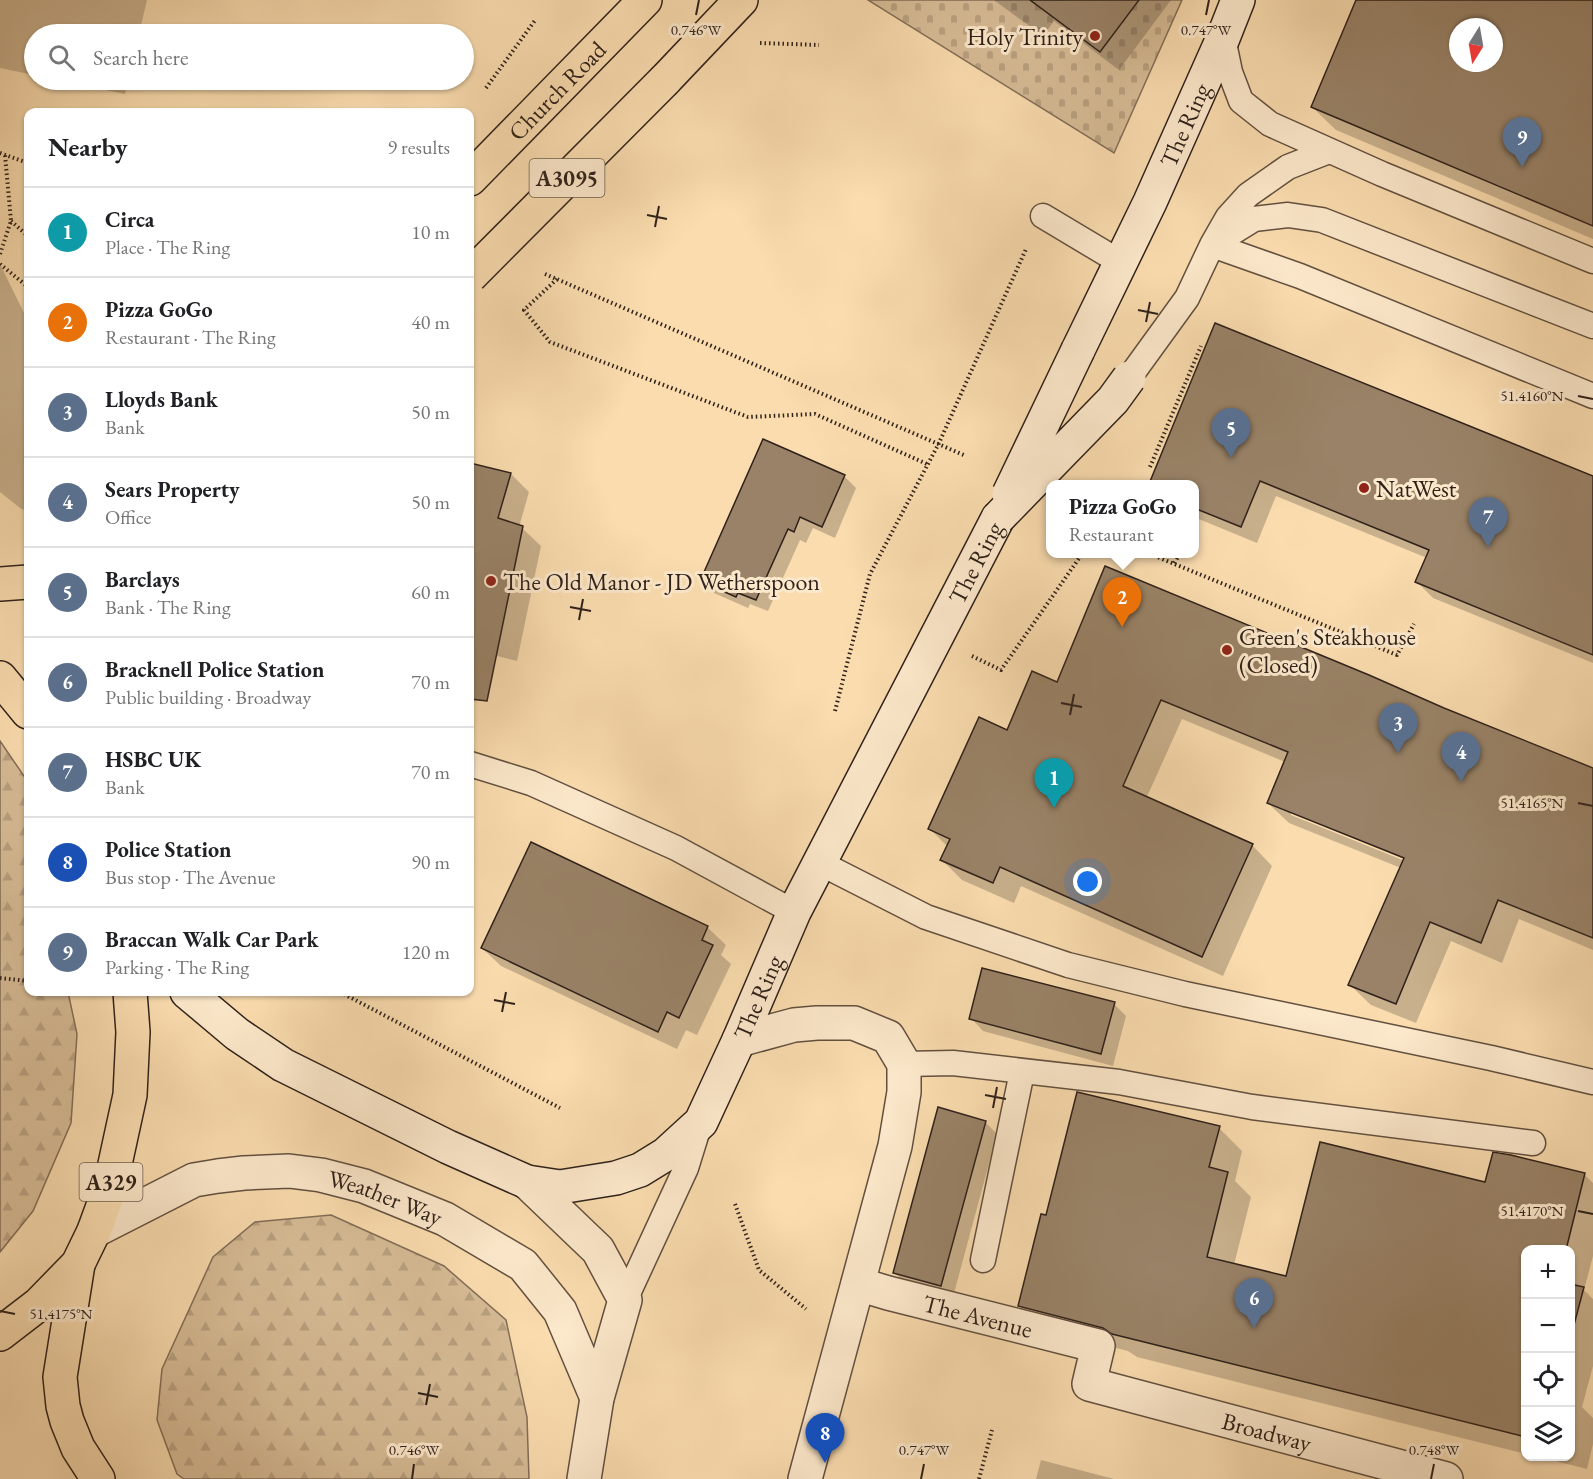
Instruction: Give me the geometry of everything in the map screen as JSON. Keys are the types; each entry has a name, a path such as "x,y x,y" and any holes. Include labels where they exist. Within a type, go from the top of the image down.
{"main road":[{"name":"Church Road","path":"474,175 645,0"},
{"name":"A3095","path":"474,272 665,80 741,0"},
{"path":"0,584 24,582"},
{"path":"0,678 24,707"},
{"name":"A329","path":"98,1479 78,1448 67,1421 60,1377 78,1264 94,1231 110,1187 125,1123 132,1069 133,1032 130,996"},
{"name":"A329","path":"0,1334 39,1304 78,1264"}],"street":[{"name":"The Ring","path":"701,1122 740,1040 794,912 998,518 1150,202 1238,0"},
{"path":"998,518 1113,400 1129,378"},
{"path":"192,996 237,1034 283,1065 448,1147 527,1182 560,1187 616,1178 632,1173 666,1154 701,1122"},
{"path":"740,1040 794,1025 854,1023 888,1036 904,1064 904,1092 895,1146 805,1479"},
{"name":"Weather Way","path":"94,1231 195,1180 218,1176 289,1171 321,1175 364,1186 446,1219 523,1265 560,1311 597,1398"},
{"path":"527,1182 598,1250 625,1300 597,1398 584,1479"},
{"name":"The Avenue","path":"858,1284 1098,1346 1089,1384"},
{"name":"Broadway","path":"1089,1384 1446,1479"}],"lane":[{"path":"1223,38 1230,72 1240,101 1270,124 1382,174 1593,261"},
{"path":"1129,378 1187,298 1212,245 1228,218 1248,195 1288,167 1329,151"},
{"path":"1212,245 1254,219 1288,214 1322,220 1593,326"},
{"path":"1043,216 1120,262"},
{"path":"1212,245 1300,276 1593,396"},
{"path":"474,765 531,783 676,848 794,912"},
{"path":"820,863 926,917 1068,965 1185,994 1491,1058 1593,1082"},
{"path":"904,1064 953,1063 1119,1082 1252,1107 1533,1143"},
{"path":"983,1260 1022,1071"},
{"path":"625,1300 686,1168 701,1122"}],"path":[{"path":"486,88 536,19"},
{"path":"768,43 819,45"},
{"path":"0,153 24,162"},
{"path":"0,254 11,221 6,155"},
{"path":"11,221 24,232"},
{"path":"835,711 870,574 939,443 1029,243"},
{"path":"0,264 24,284"},
{"path":"545,274 966,456"},
{"path":"557,279 524,310 550,342 748,417 815,414 927,464"},
{"path":"1149,467 1203,342"},
{"path":"972,656 1001,670 1079,558"},
{"path":"1161,558 1397,655 1414,624"},
{"path":"1174,563 1177,558"},
{"path":"0,978 24,981"},
{"path":"348,996 560,1108"},
{"path":"735,1204 759,1270 806,1309"},
{"path":"979,1479 992,1430"}],"green space":[{"path":"868,0 1182,0 1114,153"},
{"path":"0,741 24,776 24,996 69,996 77,1034 71,1123 33,1211 0,1252"},
{"path":"331,1215 444,1266 506,1320 527,1417 529,1479 184,1479 177,1474 157,1420 162,1369 213,1257 255,1222"}],"building":[{"name":"Holy Trinity","path":"1030,0 1139,0 1100,52"},
{"path":"1356,0 1593,0 1593,226 1311,107"},
{"path":"1215,323 1593,476 1593,655 1415,582 1429,550 1260,481 1241,527 1199,510 1199,480 1151,480"},
{"path":"763,439 845,475 822,527 800,517 794,532 788,529 756,600 738,593 736,597 700,581"},
{"name":"The Old Manor - JD Wetherspoon","path":"474,464 511,473 498,518 523,526 487,701 474,699"},
{"path":"1105,566 1593,768 1593,938 1498,900 1481,943 1430,922 1396,1004 1348,985 1404,858 1267,803 1288,752 1161,700 1123,786 1253,844 1202,957 1000,867 993,883 940,860 950,839 928,829 979,717 1007,730 1032,671 1057,682"},
{"path":"531,842 708,926 702,940 713,945 679,1018 667,1012 658,1032 481,948"},
{"path":"982,968 1115,1002 1101,1054 969,1019"},
{"path":"1077,1092 1220,1126 1209,1167 1228,1172 1207,1257 1286,1276 1320,1142 1485,1182 1493,1152 1585,1173 1567,1245 1521,1245 1521,1436 1112,1334 1103,1328 1018,1306 1041,1214 1046,1215"},
{"path":"938,1107 986,1121 941,1286 893,1273"},
{"path":"1575,1285 1584,1287 1575,1321"}],"place":[{"name":"Holy Trinity","path":"1095,36"},
{"name":"Braccan Walk Car Park","path":"1522,167"},
{"name":"Barclays","path":"1231,458"},
{"name":"NatWest","path":"1364,488"},
{"name":"HSBC UK","path":"1488,547"},
{"name":"The Old Manor - JD Wetherspoon","path":"491,581"},
{"name":"Pizza GoGo","path":"1122,627"},
{"name":"Green's Steakhouse (Closed)","path":"1227,650"},
{"name":"Lloyds Bank","path":"1398,753"},
{"name":"Sears Property","path":"1461,782"},
{"name":"Circa","path":"1054,808"},
{"name":"Bracknell Police Station","path":"1254,1328"},
{"name":"Police Station","path":"825,1463"}]}
